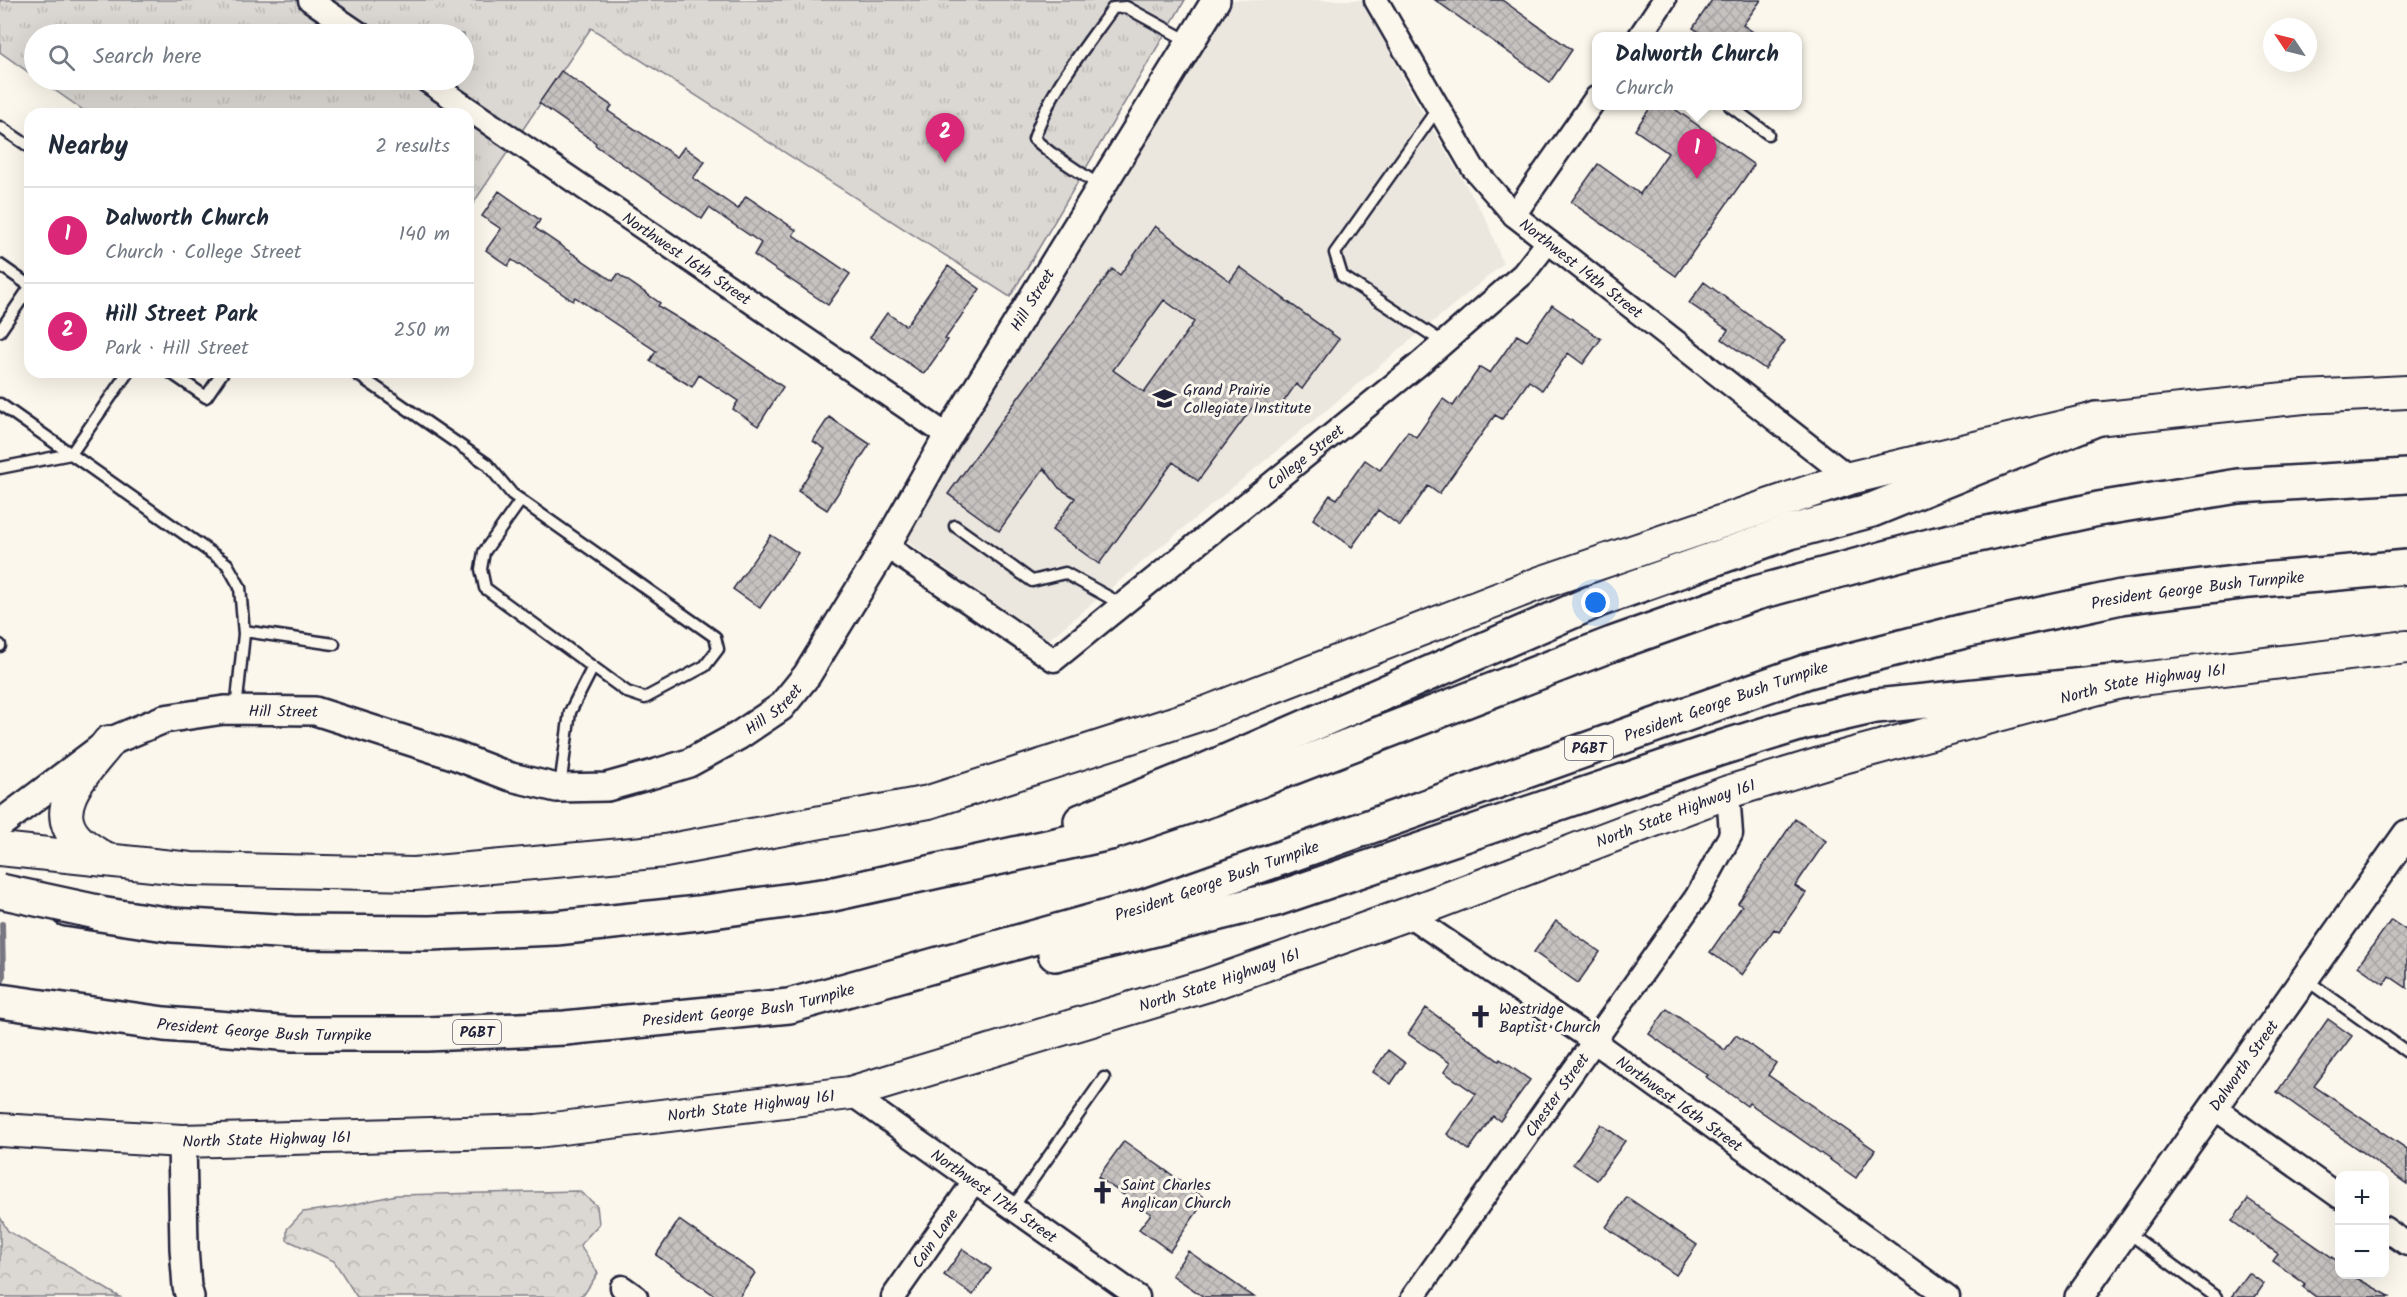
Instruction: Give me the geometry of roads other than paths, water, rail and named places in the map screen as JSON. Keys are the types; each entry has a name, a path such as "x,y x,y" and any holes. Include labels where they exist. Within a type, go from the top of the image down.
{"highway":[{"path":"979,862 1212,768 1598,600 1790,532 1872,510 2097,419"},
{"path":"0,892 172,925 304,932 430,933 556,928 829,896 1110,832 1211,799 1612,644 1756,593 1937,544 2098,509 2238,486 2407,476"},
{"name":"President George Bush Turnpike","path":"0,1000 164,1024 293,1034 427,1034 565,1028 789,1006 1143,907 1808,671 1968,630 2121,597 2250,581 2407,567"},
{"path":"789,1006 884,997 1276,899 1721,748 1802,723 1876,706 2124,681"},
{"path":"0,902 97,912"}],"main road":[{"path":"0,849 191,869 414,874 665,851 929,802 1208,712 1540,583 1850,478 2097,419 2304,397 2407,392"},
{"name":"North State Highway 161","path":"0,1130 182,1141 537,1131 850,1093 1208,985 1407,914 1728,792 1843,757 2124,681 2400,650"},
{"path":"106,860 76,838 66,821 66,813 67,802 73,789 109,742"},
{"path":"0,892 48,855"}],"street":[{"path":"310,0 345,24"},
{"name":"Hill Street","path":"0,824 109,742 164,719 236,710 315,711 456,756 512,777 560,788 607,787 689,763 738,736 781,707 807,675 886,546 948,436 1216,0"},
{"name":"Northwest 14th Street","path":"1376,0 1473,168 1514,215 1850,478"},
{"path":"1643,32 1664,0"},
{"name":"Northwest 16th Street","path":"441,90 467,108"},
{"path":"1514,215 1592,104"},
{"name":"Northwest 16th Street","path":"474,113 948,436"},
{"name":"College Street","path":"886,546 1054,660 1444,343 1523,274 1548,243"},
{"name":"Chester Street","path":"1413,1297 1697,896 1731,834 1728,792"},
{"name":"Dalworth Street","path":"2079,1297 2304,979 2403,847"},
{"name":"Northwest 16th Street","path":"1407,914 1595,1042 1948,1297"},
{"name":"Northwest 17th Street","path":"850,1093 1138,1297"},
{"path":"2213,1107 2335,1193"},
{"path":"182,1141 184,1248 190,1297"},
{"name":"Cain Lane","path":"893,1297 975,1180"},
{"path":"2389,1231 2407,1244"}],"lane":[{"path":"1102,187 1034,139 1040,120 1079,56 1113,9 1126,7 1190,42"},
{"path":"1438,108 1335,253 1342,276 1444,343"},
{"path":"1737,110 1768,134"},
{"path":"0,127 24,143"},
{"path":"0,265 24,283"},
{"path":"0,331 24,296"},
{"path":"0,468 71,454 124,378"},
{"path":"179,378 206,397 219,378"},
{"path":"363,378 487,464 512,494 521,500 715,637 718,649 705,666 645,698 627,692 485,588 481,569 484,552 521,500"},
{"path":"0,404 227,564 240,587 244,631 236,710"},
{"path":"956,526 1032,581 1065,573 1123,605"},
{"path":"244,631 334,644"},
{"path":"560,788 570,712 593,667"},
{"path":"2304,979 2407,1052"},
{"path":"1013,1208 1104,1078"},
{"path":"2126,1231 2216,1297"}],"waterway":[{"path":"0,986 3,977 2,924"}],"place":[{"name":"Hill Street Park","path":"945,163"},
{"name":"Dalworth Church","path":"1697,179"},
{"name":"Grand Prairie Collegiate Institute","path":"1165,398"},
{"name":"Westridge Baptist Church","path":"1481,1017"},
{"name":"Saint Charles Anglican Church","path":"1103,1193"}]}
